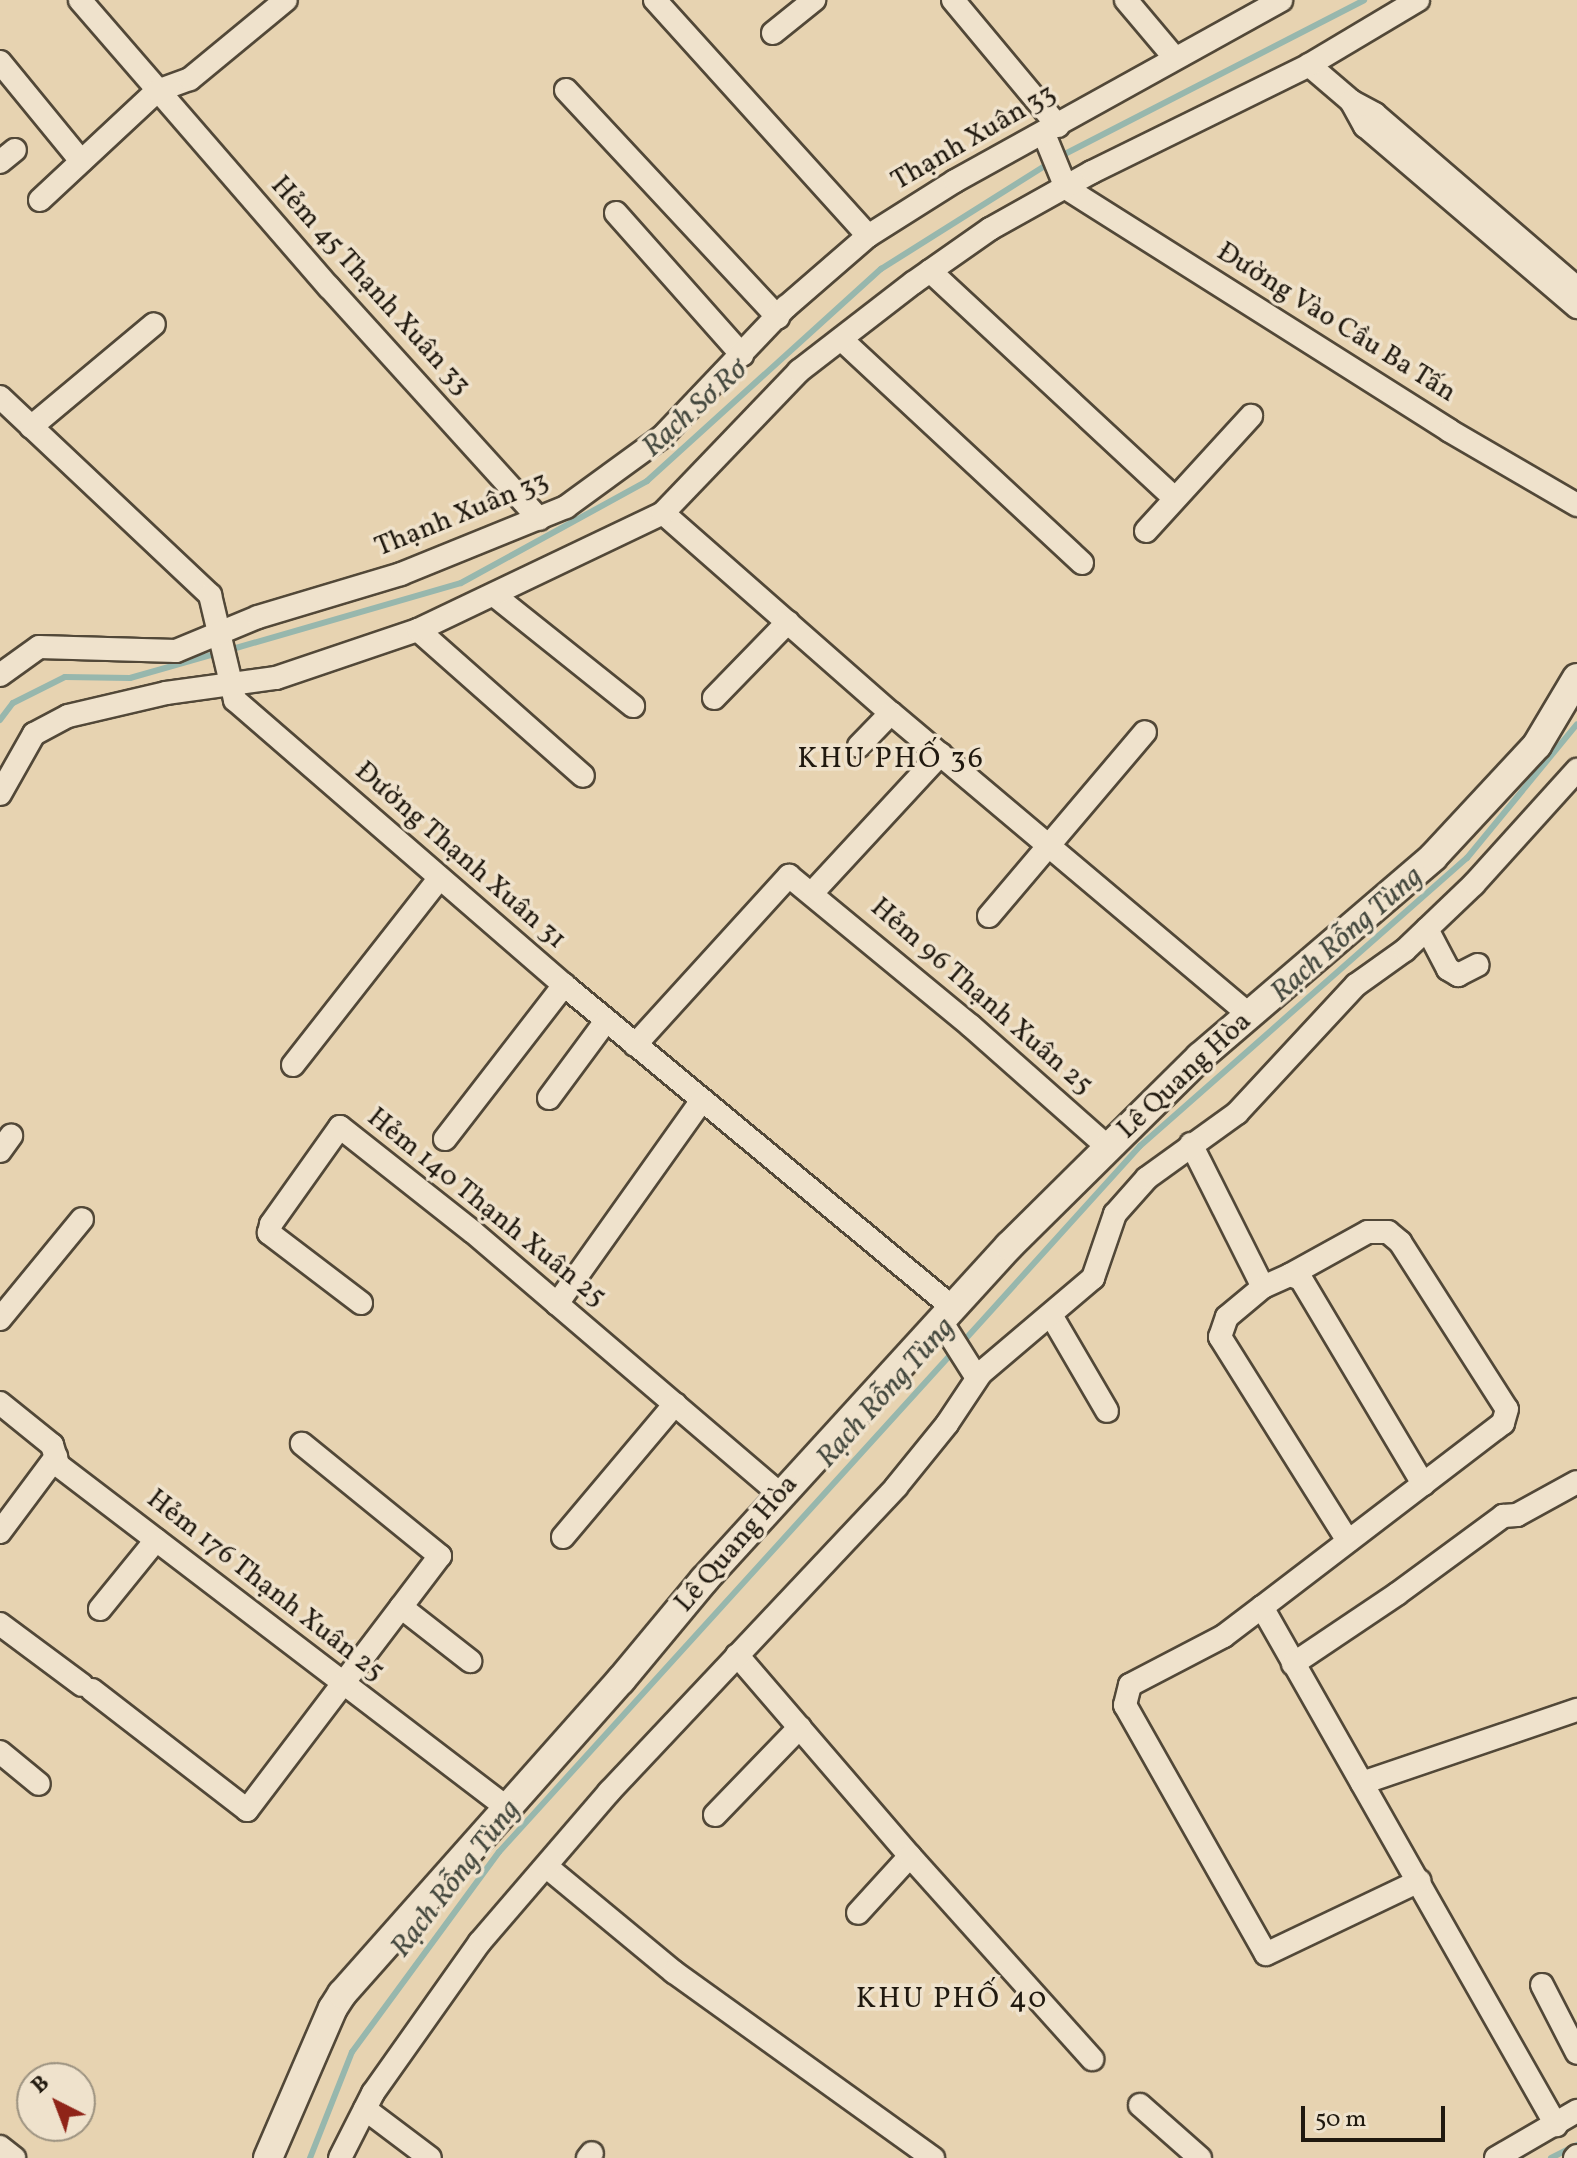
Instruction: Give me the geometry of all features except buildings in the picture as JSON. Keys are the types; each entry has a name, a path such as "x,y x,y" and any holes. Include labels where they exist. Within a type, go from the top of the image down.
{"street":[{"name":"Hẻm 45 Thạnh Xuân 33","path":"80,0 157,91 539,519"},
{"path":"40,200 157,91 190,79 286,0"},
{"path":"655,0 868,236"},
{"path":"773,33 814,0"},
{"path":"953,0 1051,130 1066,188"},
{"path":"1126,0 1174,57"},
{"name":"Thạnh Xuân 33","path":"0,675 39,647 176,651 221,636 258,617 401,574 566,507 662,437 778,317 868,236 955,181 1281,0"},
{"path":"0,794 34,734 68,716 166,693 276,678 418,630 663,513 799,371 990,229 1227,103 1309,65 1418,0"},
{"path":"0,62 81,161"},
{"path":"1309,65 1351,101 1375,114 1577,288"},
{"path":"566,90 778,317"},
{"path":"1351,101 1365,126 1577,307"},
{"name":"Đường Vào Cầu Ba Tấn","path":"1066,188 1450,431 1577,505"},
{"path":"616,213 742,355"},
{"path":"930,271 1174,498"},
{"path":"31,427 154,324"},
{"path":"841,339 1082,563"},
{"name":"Đường Thạnh Xuân 31","path":"0,397 210,595 235,700 439,879 701,1101 948,1321 973,1372"},
{"path":"1146,531 1251,416"},
{"path":"663,513 891,713 1250,1015"},
{"path":"494,595 633,706"},
{"path":"714,698 788,622"},
{"path":"418,630 583,776"},
{"name":"Lê Quang Hòa","path":"268,2158 333,2008 364,1965 780,1494 948,1321 1109,1148 1200,1057 1371,913 1452,838 1537,745 1577,678"},
{"path":"859,746 891,713"},
{"path":"989,916 1145,732"},
{"path":"635,1045 789,876 813,892 941,754"},
{"path":"340,2158 365,2109 410,2036 480,1942 609,1792 896,1487 947,1424 973,1372 1051,1315 1093,1278 1115,1214 1147,1178 1237,1113 1356,985 1430,934 1577,770"},
{"path":"293,1065 439,879"},
{"name":"Hẻm 96 Thạnh Xuân 25","path":"813,892 1109,1148"},
{"path":"1430,934 1448,969 1458,975 1478,965"},
{"path":"445,1139 564,985"},
{"path":"549,1098 606,1021"},
{"path":"557,1304 701,1101"},
{"name":"Hẻm 140 Thạnh Xuân 25","path":"361,1303 269,1233 271,1224 340,1127 557,1304 780,1494"},
{"path":"1191,1144 1263,1287"},
{"path":"0,1319 82,1219"},
{"path":"1348,1541 1220,1337 1227,1317 1263,1287 1368,1232 1388,1232 1400,1242 1502,1395 1507,1409 1503,1423 1224,1636 1130,1685 1125,1705 1266,1954 1419,1881"},
{"path":"1290,1275 1301,1279 1423,1484"},
{"path":"1051,1315 1107,1411"},
{"name":"Hẻm 176 Thạnh Xuân 25","path":"0,1403 52,1445 58,1465 506,1807"},
{"path":"563,1537 675,1404"},
{"path":"0,1624 247,1810 440,1556 302,1444"},
{"path":"0,1532 56,1457"},
{"path":"1293,1664 1397,1594 1503,1516 1517,1515 1577,1482"},
{"path":"100,1609 156,1540"},
{"path":"401,1607 470,1661"},
{"path":"1262,1607 1556,2125"},
{"path":"737,1655 910,1856 1092,2059"},
{"path":"1362,1783 1577,1710"},
{"path":"715,1815 800,1727"},
{"path":"0,1752 39,1784"},
{"path":"858,1913 910,1856"},
{"path":"547,1867 674,1972 933,2158"},
{"path":"1542,1985 1577,2053"},
{"path":"1140,2105 1200,2158"},
{"path":"365,2109 430,2158"},
{"path":"1496,2158 1577,2111"},
{"path":"0,2147 14,2158"}],"waterway":[{"name":"Rạch Sơ Rơ","path":"1059,157 1364,0"},
{"name":"Rạch Sơ Rơ","path":"229,650 461,583 647,481 881,269 1049,163"},
{"name":"Rạch Sơ Rơ","path":"0,720 13,703 65,677 130,678 218,653"},
{"name":"Rạch Rỗng Tùng","path":"961,1344 1140,1146 1467,858 1577,724"},
{"name":"Rạch Rỗng Tùng","path":"310,2158 352,2052 499,1852 953,1352"},
{"path":"1551,2158 1577,2145"}],"district":[{"name":"KHU PHỐ 36","path":"891,759"},
{"name":"KHU PHỐ 40","path":"952,1999"}]}
